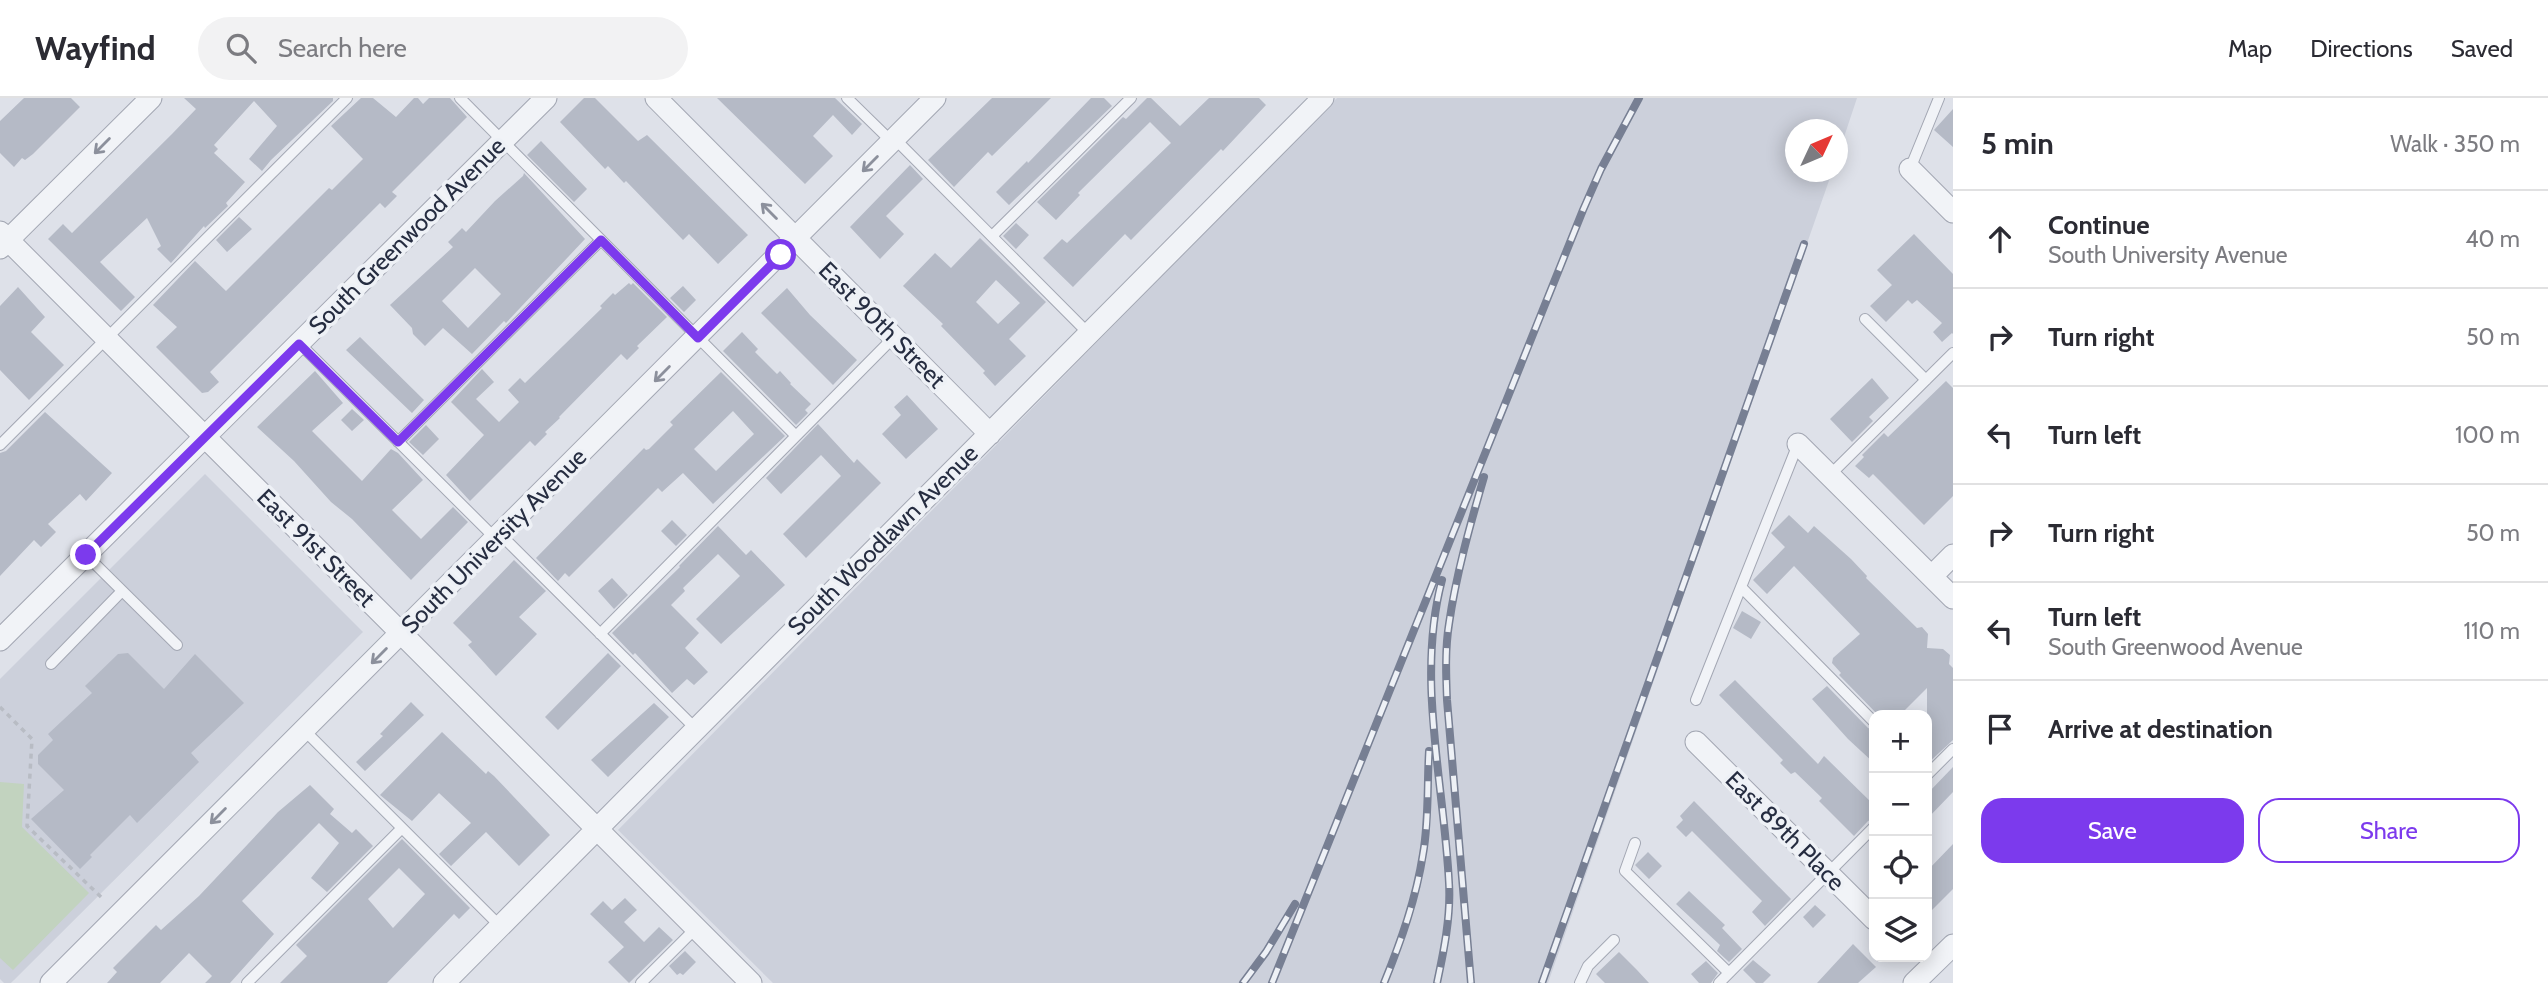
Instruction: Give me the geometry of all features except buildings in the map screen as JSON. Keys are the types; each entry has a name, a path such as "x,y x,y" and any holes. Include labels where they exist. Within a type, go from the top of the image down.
{"street":[{"path":"3,240 150,98"},
{"name":"South Greenwood Avenue","path":"0,640 546,98"},
{"name":"East 90th Street","path":"656,98 990,434"},
{"name":"South University Avenue","path":"51,983 935,98"},
{"name":"South Woodlawn Avenue","path":"443,983 1323,98"},
{"path":"1910,169 1953,212"},
{"name":"East 91st Street","path":"3,240 106,338 751,983"},
{"path":"1798,444 1953,598"},
{"path":"1931,576 1953,555"},
{"name":"East 89th Place","path":"1696,743 1869,914"},
{"path":"1918,970 1953,945"}],"lane":[{"path":"0,445 347,98"},
{"path":"460,98 796,436"},
{"path":"847,98 992,236 1089,334"},
{"path":"992,236 1131,98"},
{"path":"1910,169 1939,98"},
{"path":"398,442 601,240"},
{"path":"1865,318 1926,380"},
{"path":"600,634 894,337"},
{"path":"299,344 696,729"},
{"path":"1830,475 1953,353"},
{"path":"1696,700 1798,444"},
{"path":"86,555 177,645"},
{"path":"1741,587 1869,717"},
{"path":"51,664 122,591"},
{"path":"304,730 500,926"},
{"path":"1929,773 1953,749"},
{"path":"247,983 402,828"},
{"path":"1719,983 1869,832"},
{"path":"1635,843 1625,870 1729,972"},
{"path":"641,983 696,928"},
{"path":"1580,983 1588,966 1614,940"}],"path":[{"path":"0,707 32,739 27,826 101,897"}],"shaded area":[{"path":"1337,98 1857,98 1848,125 1848,119 1785,119 1785,182 1828,182 1548,983 773,983 618,830"},
{"path":"205,474 363,632 11,983 4,983 0,979 0,679"}],"green space":[{"path":"0,782 24,784 22,827 89,893 13,970 0,958"}],"railway":[{"path":"1272,983 1583,210 1601,169 1639,98"},
{"path":"1542,983 1804,244"},
{"path":"1471,983 1447,700 1446,652 1455,587 1484,477"},
{"path":"1437,983 1449,908 1446,845 1431,693 1431,655 1442,580"},
{"path":"1384,983 1407,920 1420,871 1426,829 1429,751"},
{"path":"1243,983 1266,952 1295,904"}],"route":[{"path":"86,555 299,344 398,442 601,240 698,338 781,255"}]}
